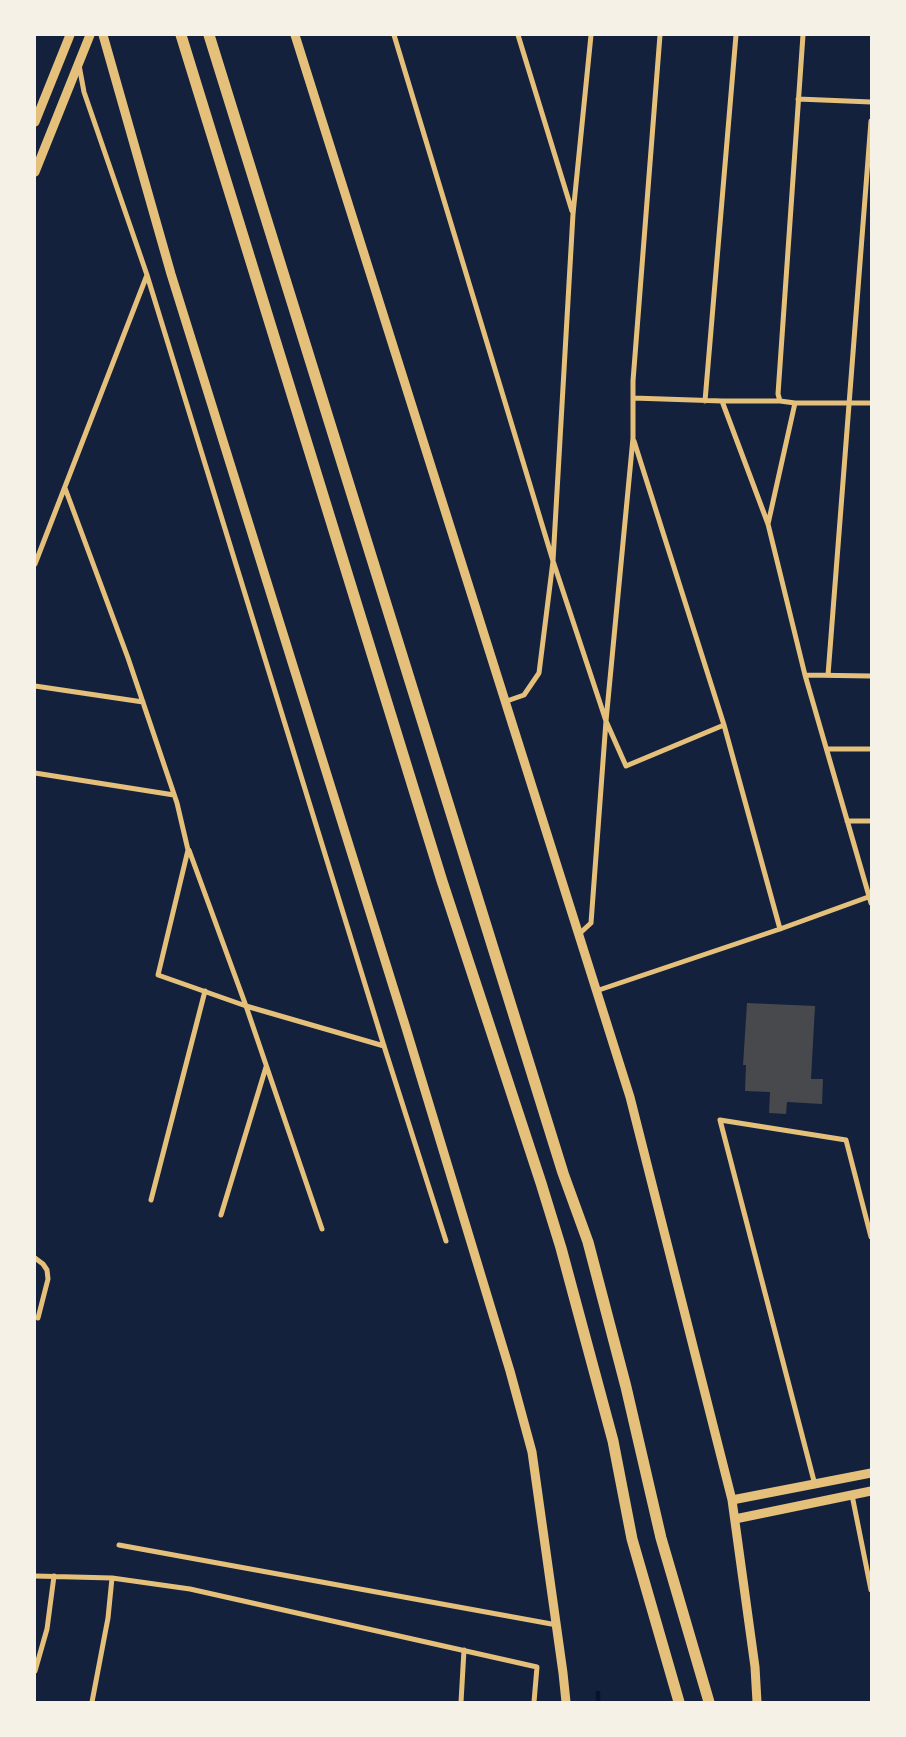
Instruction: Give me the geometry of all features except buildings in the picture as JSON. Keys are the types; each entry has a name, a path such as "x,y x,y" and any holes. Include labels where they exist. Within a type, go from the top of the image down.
{"highway":[{"path":"181,35 442,881 561,1248 613,1441 632,1539 679,1702"},
{"path":"209,35 563,1173 588,1242 661,1538 709,1702"}],"street":[{"path":"35,122 70,35"},
{"path":"35,172 90,35"},
{"path":"103,35 171,274 406,1028 510,1371 532,1452 566,1702"},
{"path":"295,35 630,1097 732,1500 755,1667 757,1702"},
{"path":"394,35 553,561 606,721 626,766 724,725"},
{"path":"518,35 573,214"},
{"path":"504,702 524,695 539,673 553,561 573,214 591,35"},
{"path":"578,935 591,923 606,721 633,438 633,398 660,35"},
{"path":"705,401 736,35"},
{"path":"780,401 778,394 803,35"},
{"path":"78,62 84,92 146,275 446,1241"},
{"path":"798,99 871,102"},
{"path":"828,675 871,121"},
{"path":"35,564 146,275"},
{"path":"633,398 705,401 780,401 795,403 871,403"},
{"path":"722,401 768,524 805,675 871,903"},
{"path":"768,524 795,403"},
{"path":"633,438 724,725 780,929"},
{"path":"65,488 143,702 174,795 188,850 246,1006 322,1229"},
{"path":"805,675 871,676"},
{"path":"35,686 143,702"},
{"path":"827,749 871,749"},
{"path":"35,773 174,795"},
{"path":"847,821 871,821"},
{"path":"188,850 158,975 246,1006 384,1046"},
{"path":"596,991 780,929 870,896"},
{"path":"151,1200 204,991"},
{"path":"221,1215 267,1066"},
{"path":"814,1485 720,1120 846,1140 871,1237"},
{"path":"35,1258 47,1270 48,1279 38,1318"},
{"path":"732,1500 871,1473"},
{"path":"735,1519 871,1491"},
{"path":"852,1495 871,1590"},
{"path":"118,1545 557,1625"},
{"path":"35,1576 112,1578 190,1589 537,1667 534,1702"},
{"path":"35,1671 47,1630 54,1576"},
{"path":"92,1702 108,1618 112,1578"},
{"path":"460,1702 464,1650"}],"waterway":[{"path":"598,1693 598,1702"}]}
